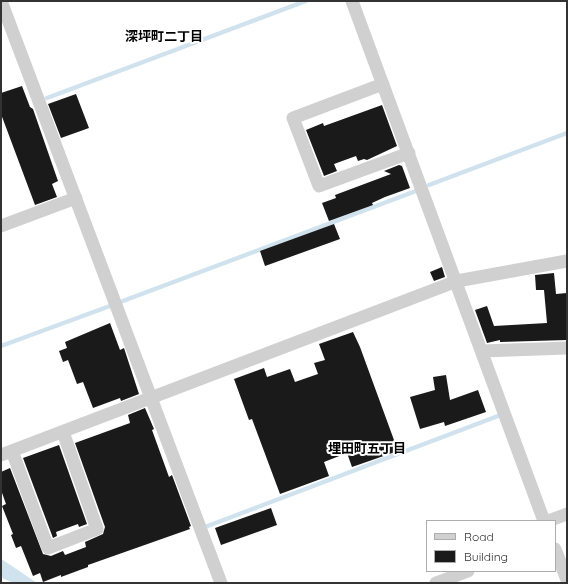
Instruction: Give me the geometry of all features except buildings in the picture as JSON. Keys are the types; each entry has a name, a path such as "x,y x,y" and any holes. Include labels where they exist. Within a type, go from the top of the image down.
{"street":[{"path":"1,1 221,583"},
{"path":"352,1 457,281 544,520"},
{"path":"383,84 293,118 319,186 409,154"},
{"path":"1,226 76,198"},
{"path":"63,432 97,529 48,548 6,453 457,281 567,261"},
{"path":"482,351 567,348"},
{"path":"551,520 567,514"},
{"path":"556,552 567,580"},
{"path":"436,583 465,572"}],"water":[{"path":"1,559 37,583 14,583 4,579 1,576"}],"waterway":[{"path":"47,98 306,1"},
{"path":"429,185 567,133"},
{"path":"123,301 416,191"},
{"path":"1,346 110,306"},
{"path":"205,527 498,416"}],"district":[{"name":"深坪町二丁目","path":"164,37"},
{"name":"埋田町五丁目","path":"367,449"}]}
